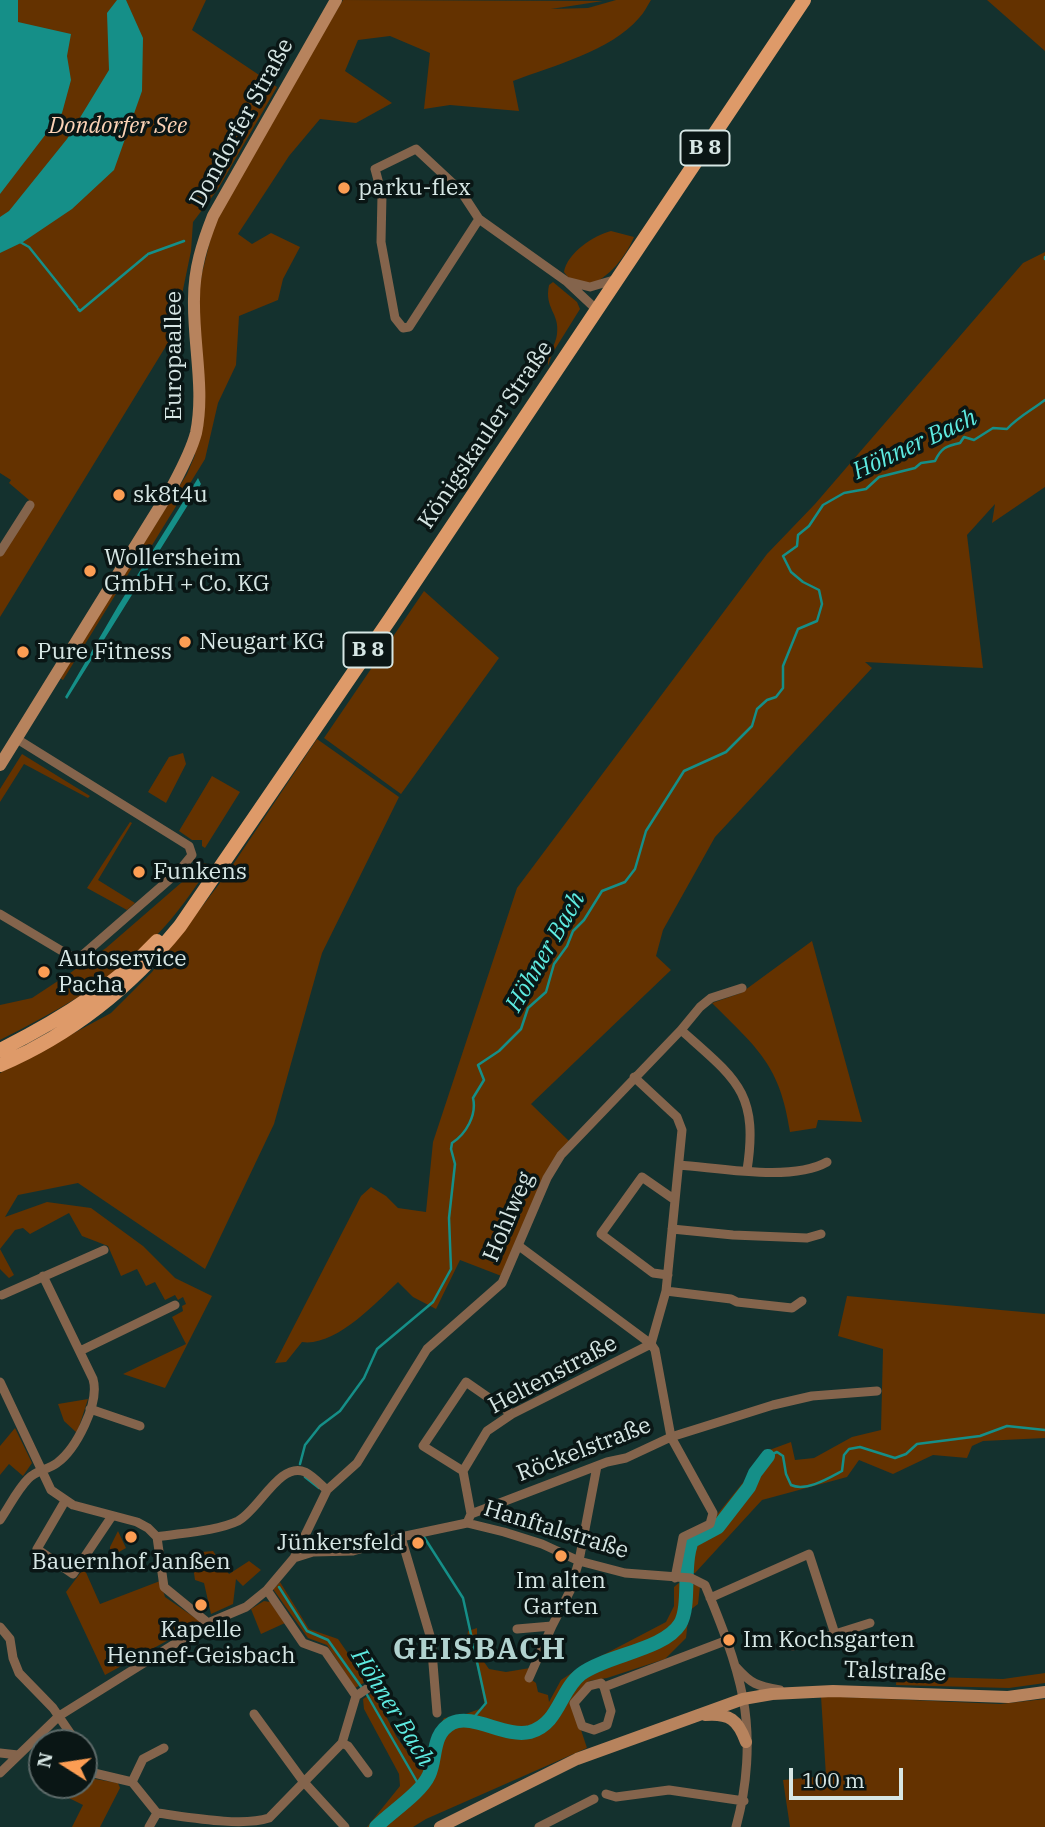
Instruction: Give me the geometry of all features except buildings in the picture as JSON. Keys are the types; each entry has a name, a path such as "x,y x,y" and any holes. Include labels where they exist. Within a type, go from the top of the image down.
{"main road":[{"name":"Dondorfer Straße","path":"196,271 200,250 213,216 336,0"},
{"name":"Königskauler Straße","path":"5,1063 67,1029 128,984 161,950 597,310 804,0"},
{"name":"Europaallee","path":"0,765 172,487 190,451 200,398 194,321 196,271"},
{"name":"Königskauler Straße","path":"0,1050 103,987 148,950 201,893"},
{"name":"Talstraße","path":"440,1827 577,1759 743,1699 833,1691 1008,1698 1045,1692"},
{"path":"694,1716 714,1714 730,1718 740,1726 746,1742"}],"street":[{"path":"479,219 409,327 403,328 395,318 380,242 382,195 375,169 416,149 460,190 479,219 566,281 597,310"},
{"path":"566,281 582,286 594,286 617,279"},
{"path":"582,286 594,296 597,310"},
{"path":"0,552 30,505"},
{"path":"0,914 77,960 178,872 192,855 189,846 17,739"},
{"name":"Hohlweg","path":"295,1558 327,1490 357,1463 427,1349 502,1283 553,1166 711,998 742,988"},
{"path":"681,1030 725,1069 744,1096 752,1139 747,1170"},
{"path":"634,1077 677,1116 681,1124 666,1291 651,1344"},
{"path":"679,1166 788,1173 814,1170 827,1162"},
{"path":"668,1275 653,1273 601,1234 642,1177 675,1200"},
{"path":"672,1229 807,1238 821,1234"},
{"path":"519,1247 651,1344 655,1350 671,1437"},
{"path":"2,1295 104,1250"},
{"path":"0,1520 29,1478 48,1469 66,1455 78,1438 90,1409 95,1385 43,1276"},
{"path":"666,1291 792,1308 802,1301"},
{"path":"80,1351 175,1305"},
{"name":"Heltenstraße","path":"463,1471 487,1432 512,1413 651,1344"},
{"path":"469,1519 463,1471 423,1446 466,1382 512,1413"},
{"path":"1,1386 51,1490 65,1501 137,1522 148,1528 157,1537 164,1587 208,1623"},
{"name":"Röckelstraße","path":"469,1519 597,1466 626,1458 671,1437 773,1405 812,1396 877,1391"},
{"path":"90,1409 140,1426"},
{"name":"Röckelstraße","path":"671,1437 713,1513 710,1524 683,1537 682,1578"},
{"path":"529,1678 570,1591 579,1561 597,1466"},
{"path":"157,1537 228,1525 241,1520 286,1473 297,1469 308,1473 327,1490"},
{"path":"65,1501 37,1549 73,1574 111,1516"},
{"name":"Hanftalstraße","path":"295,1558 313,1552 353,1551 469,1519 542,1544 579,1561 625,1573 682,1578"},
{"path":"401,1537 431,1639 437,1713"},
{"path":"710,1598 809,1554 835,1634"},
{"path":"0,1773 59,1716 208,1623 246,1606 267,1590 295,1558"},
{"path":"682,1578 698,1580 705,1586 743,1699 746,1742 744,1801 736,1827"},
{"path":"267,1590 303,1643 325,1651 362,1692"},
{"path":"793,1646 870,1623"},
{"path":"517,1629 552,1626"},
{"path":"0,1627 10,1639 19,1673 68,1729"},
{"path":"604,1687 725,1641"},
{"path":"732,1663 755,1685 802,1692"},
{"path":"98,1774 132,1783 157,1813 211,1824 258,1825 269,1818 342,1743 362,1692 374,1684 375,1672"},
{"path":"601,1683 604,1687 611,1711 607,1725 594,1730 582,1727 574,1703 589,1686 601,1683"},
{"path":"254,1714 303,1782 345,1827"},
{"path":"342,1743 348,1746 368,1773"},
{"path":"132,1783 143,1759 164,1748"},
{"path":"0,1753 18,1755"},
{"path":"606,1794 617,1797 669,1790 744,1801"},
{"path":"539,1827 594,1799"},
{"path":"149,1827 157,1813"}],"green space":[{"name":"Dondorfer See","path":"0,0 206,0 192,30 277,87 218,189 193,222 191,251 174,333 0,617 0,556 31,507 29,500 9,483 11,480 0,473"},
{"path":"343,0 603,1 551,9 588,8 616,0 651,0 639,18 613,40 580,56 513,81 519,111 450,105 424,109 430,53 390,36 358,40 345,71 392,103 356,123 320,119 289,156 238,234 252,244 271,233 300,247 283,279 278,300 239,316 236,365 218,403 205,459 146,555 139,551 187,474 195,455 197,305 214,225 286,93"},
{"path":"987,0 1045,0 1045,51"},
{"path":"611,231 634,237 616,266 589,286 570,280 564,272 570,258 589,241"},
{"path":"1045,252 1045,487 992,523 995,504 967,535 983,668 865,662 872,668 715,837 663,930 656,956 671,970 531,1104 570,1142 559,1154 504,1277 460,1260 436,1309 413,1297 398,1282 367,1312 341,1331 315,1342 302,1342 286,1362 275,1363 361,1196 371,1187 386,1196 398,1208 426,1212 433,1142 517,888 767,554 815,504 1023,263"},
{"path":"553,282 577,302 580,309 552,354 548,366 557,334 548,293 549,285"},
{"path":"135,556 138,558 63,680 60,678"},
{"path":"424,591 499,658 401,794 324,738"},
{"path":"317,739 399,797 322,953 274,1124 205,1269 78,1183 18,1195 5,1217 47,1202 91,1208 143,1246 175,1278 212,1296 165,1388 123,1374 186,1344 172,1317 183,1311 182,1306 186,1304 183,1297 178,1300 175,1295 165,1300 155,1282 146,1286 137,1269 121,1276 108,1246 82,1236 69,1213 30,1234 23,1228 15,1230 0,1249 0,1073 111,1013 152,972 226,875"},
{"path":"183,753 186,764 166,803 148,792 169,757"},
{"path":"22,754 90,796 88,798 24,764 0,802 0,789"},
{"path":"212,776 240,792 205,848 202,846 202,840 192,840 179,831"},
{"path":"130,822 132,823 98,880 135,903 127,910 87,888"},
{"path":"204,863 210,865 184,903 162,930 121,968 82,995 0,1040 0,1005 32,998 106,948"},
{"path":"812,941 862,1122 818,1120 816,1128 790,1132 786,1109 773,1074 754,1046 712,1003 741,993"},
{"path":"0,1249 14,1275 9,1278 0,1269"},
{"path":"847,1296 1045,1314 1045,1438 983,1441 972,1446 967,1458 933,1455 893,1474 859,1460 847,1477 762,1500 695,1573 683,1573 686,1545 707,1527 764,1452 791,1442 795,1460 814,1458 852,1437 881,1430 883,1349 838,1336"},
{"path":"88,1399 77,1433 64,1421 58,1404"},
{"path":"15,1428 32,1463 23,1476 9,1464 0,1475 0,1446"},
{"path":"118,1531 126,1548 110,1557 110,1547"},
{"path":"213,1551 229,1574 249,1561 261,1570 243,1586 236,1579 233,1604 211,1614 204,1583 195,1580 191,1553"},
{"path":"84,1568 100,1604 160,1581 165,1597 201,1622 105,1675 66,1592"},
{"path":"280,1582 309,1629 338,1639 367,1681 355,1688 327,1645 308,1638 273,1589"},
{"path":"680,1582 700,1586 698,1604 689,1611 686,1638 665,1659 607,1678 589,1681 571,1700 587,1748 413,1827 367,1827 400,1786 399,1774 364,1709 363,1699 374,1692 396,1736 420,1770 431,1741 444,1718 485,1707 477,1666 466,1644 468,1631 477,1628 477,1652 489,1669 506,1672 530,1668 529,1678 536,1683 538,1692 548,1695 549,1702 561,1680 582,1666 666,1622 674,1606 674,1587"},
{"path":"264,1601 270,1602 285,1623 261,1634 251,1609"},
{"path":"1045,1673 1045,1683 1009,1688 896,1685 897,1676 1003,1679"},
{"path":"821,1696 1000,1704 1045,1699 1045,1827 790,1827 783,1780 826,1776"},
{"path":"98,1779 118,1783 120,1788 100,1827 72,1827 83,1805 71,1799 98,1799"}],"water":[{"name":"Dondorfer See","path":"0,0 18,0 18,22 71,34 67,56 71,80 62,113 0,194"},
{"path":"117,0 126,0 143,38 142,91 114,170 72,209 23,242 0,253 0,217 9,211 67,139 109,70 107,13"},
{"path":"198,478 201,484 67,699 65,697 118,606"}],"waterway":[{"path":"148,254 184,241"},
{"path":"20,242 29,247 77,307"},
{"path":"78,309 80,311 147,255"},
{"name":"Höhner Bach","path":"300,1464 305,1445 320,1426 340,1411 364,1378 377,1349 433,1302 451,1269 449,1218 455,1164 451,1149 452,1143 462,1135 469,1124 473,1098 484,1080 478,1065 499,1051 521,1029 528,1008 546,992 554,964 567,946 573,931 584,920 602,891 625,882 635,869 646,831 684,771 726,752 752,726 757,709 767,700 776,697 783,688 783,666 798,629 817,621 822,604 819,590 791,572 783,556 797,546 798,535 809,526 823,505 844,493 866,489 879,477 935,461 942,450 960,443 964,437 974,440 993,428 1007,429 1045,400"},
{"path":"768,1456 777,1452 783,1456 791,1485 803,1487 842,1471 844,1455 849,1449 860,1447 895,1458 906,1454 917,1444 980,1436 1007,1426 1045,1430"},
{"path":"376,1827 425,1782 441,1733 452,1723 470,1721 520,1733 540,1728 581,1674 672,1633 680,1624 685,1607 687,1562 692,1541 718,1527 749,1487 755,1473 768,1456"},
{"name":"Höhner Bach","path":"305,1477 319,1488"},
{"name":"Höhner Bach","path":"424,1537 463,1598 486,1703 470,1722"},
{"name":"Höhner Bach","path":"279,1587 307,1631 328,1640 362,1688"},
{"name":"Höhner Bach","path":"366,1693 420,1787"}],"place":[{"name":"parku-flex","path":"344,188"},
{"name":"sk8t4u","path":"119,495"},
{"name":"Wollersheim GmbH + Co. KG","path":"90,571"},
{"name":"Neugart KG","path":"185,642"},
{"name":"Pure Fitness","path":"23,652"},
{"name":"Funkens","path":"139,872"},
{"name":"Autoservice Pacha","path":"44,972"},
{"name":"Bauernhof Janßen","path":"131,1537"},
{"name":"Jünkersfeld","path":"418,1543"},
{"name":"Im alten Garten","path":"561,1556"},
{"name":"Kapelle Hennef-Geisbach","path":"201,1605"},
{"name":"Im Kochsgarten","path":"729,1640"}],"district":[{"name":"GEISBACH","path":"480,1650"}]}
